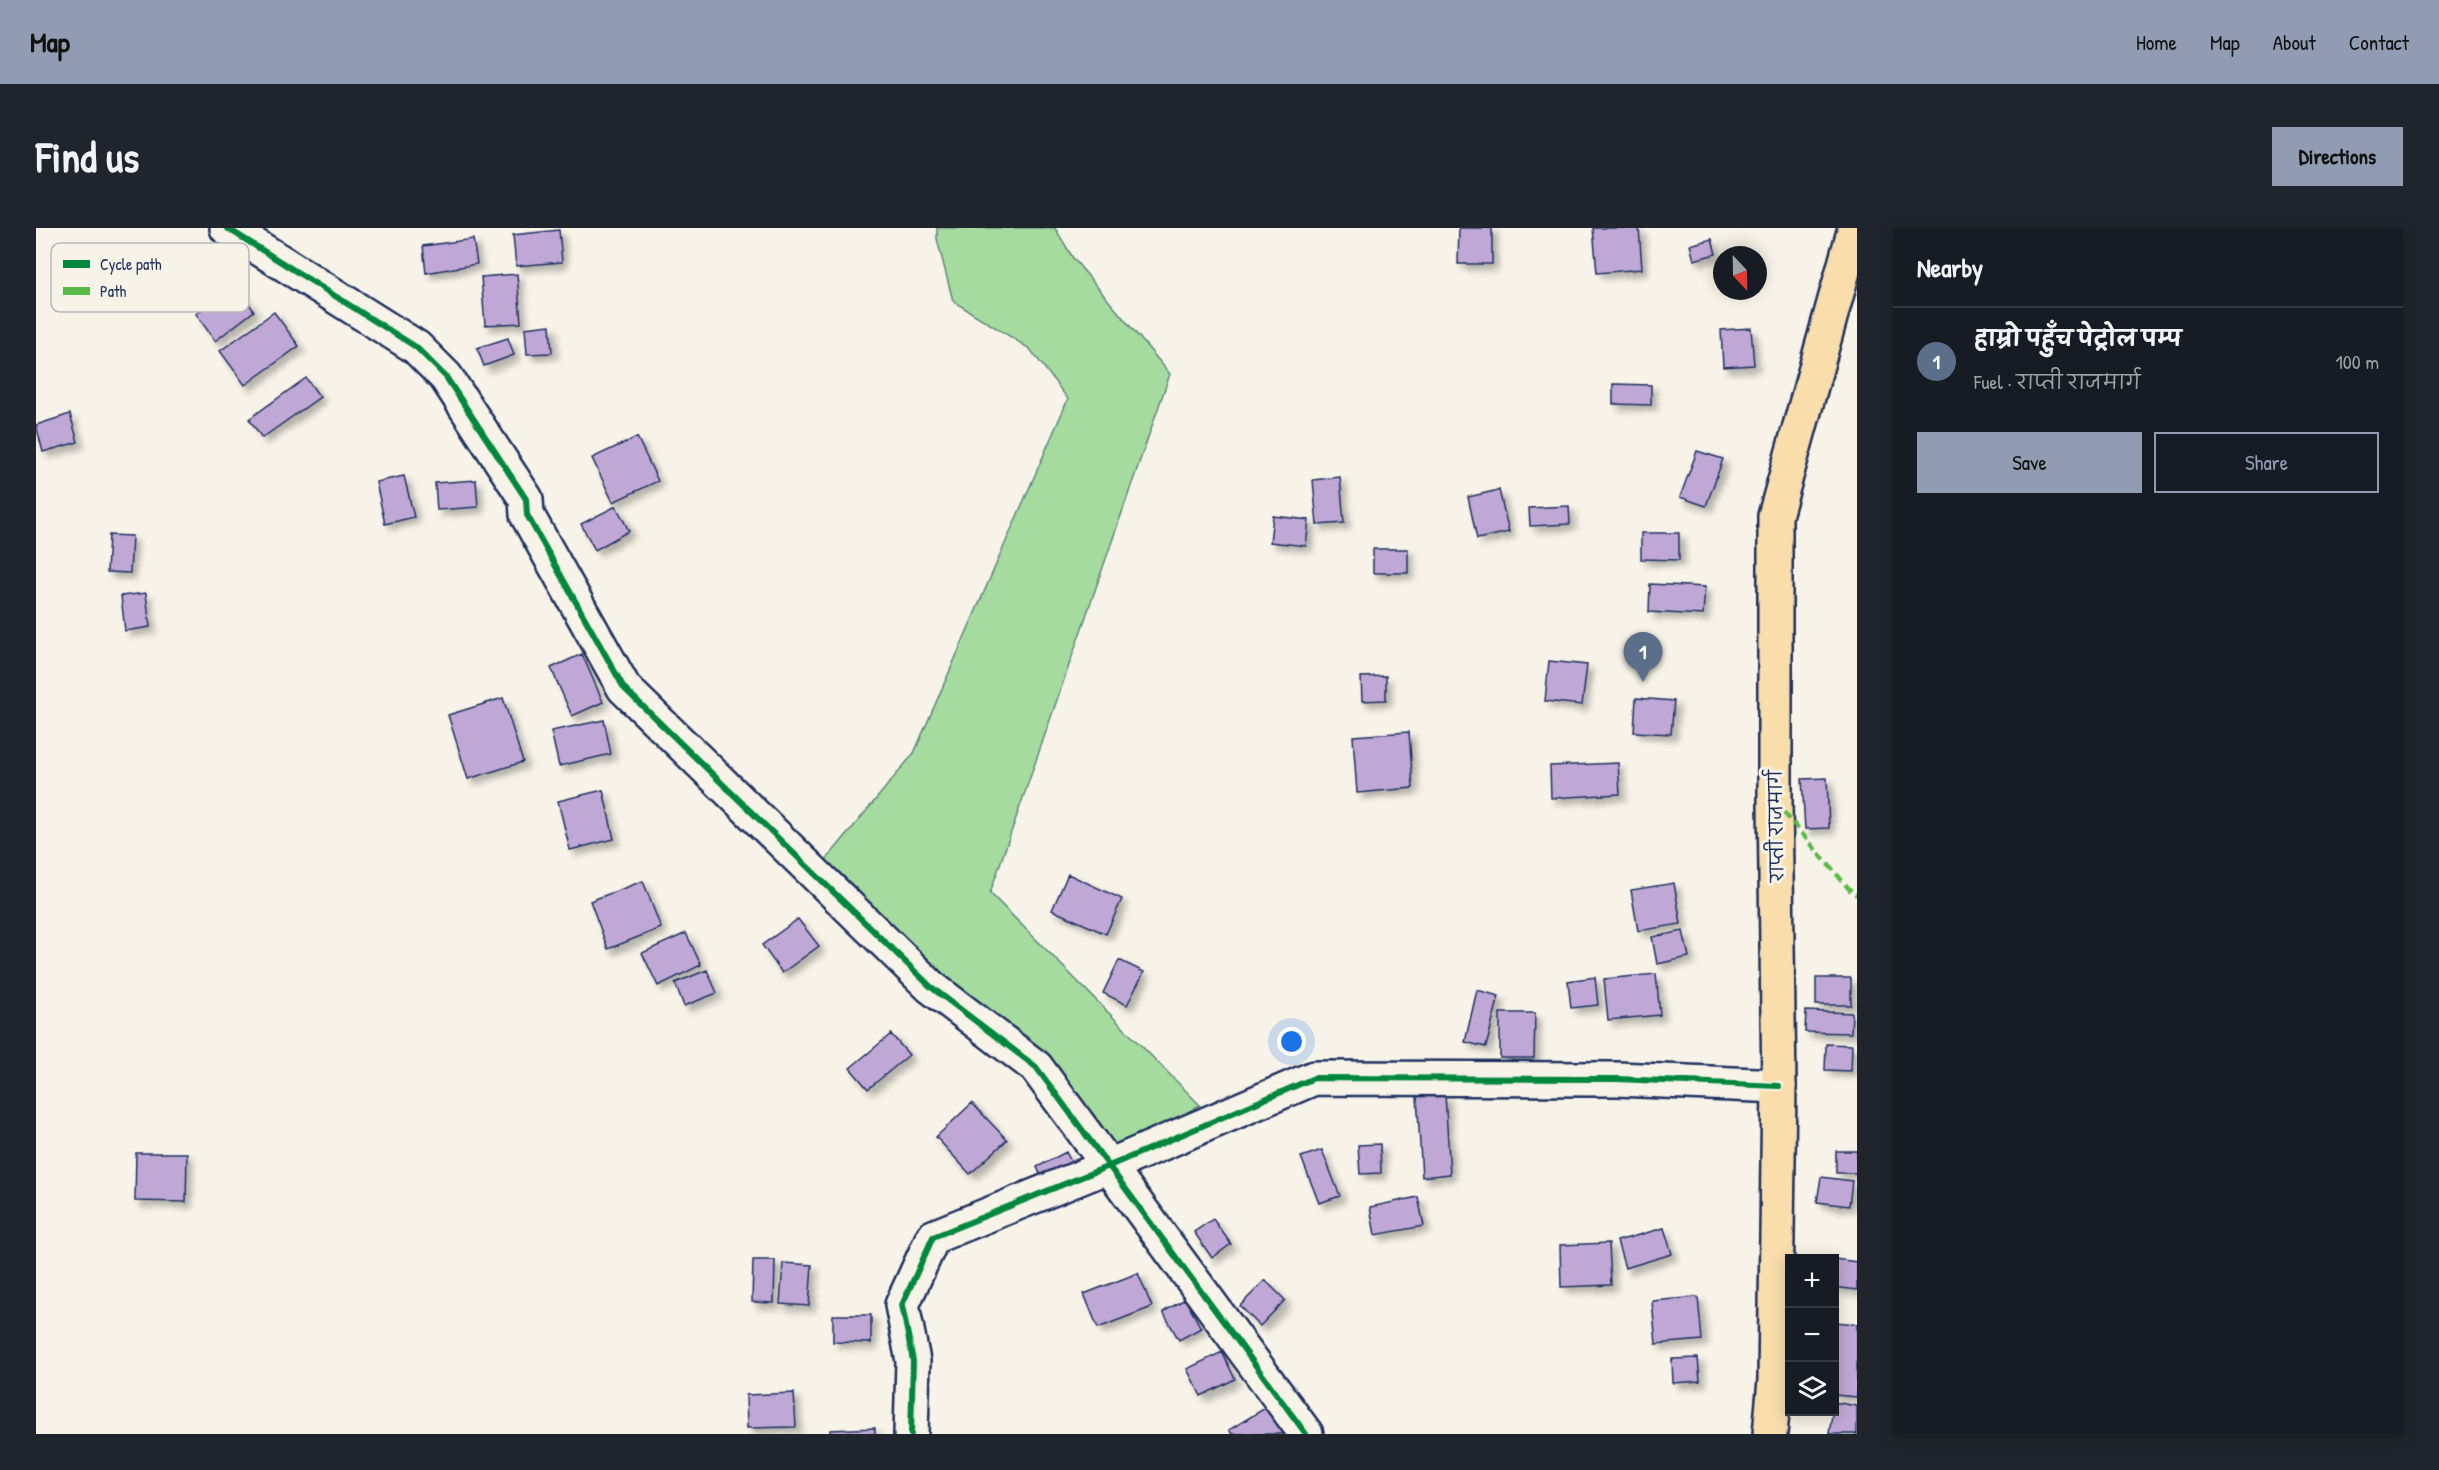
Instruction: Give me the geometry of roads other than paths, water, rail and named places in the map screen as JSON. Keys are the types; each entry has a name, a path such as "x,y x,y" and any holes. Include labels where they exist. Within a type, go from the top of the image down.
{"main road":[{"name":"राप्ती राजमार्ग","path":"1770,1434 1775,1380 1779,1086 1775,802 1775,516 1855,228"}],"street":[{"path":"227,228 416,346 446,377 526,499 527,515 624,688 931,987 1036,1067 1306,1434"},
{"path":"911,1434 914,1361 902,1305 933,1237 1109,1166 1314,1078 1617,1079 1779,1086"}],"place":[{"name":"हाम्रो पहुँच पेट्रोल पम्प","path":"1643,682"}]}
